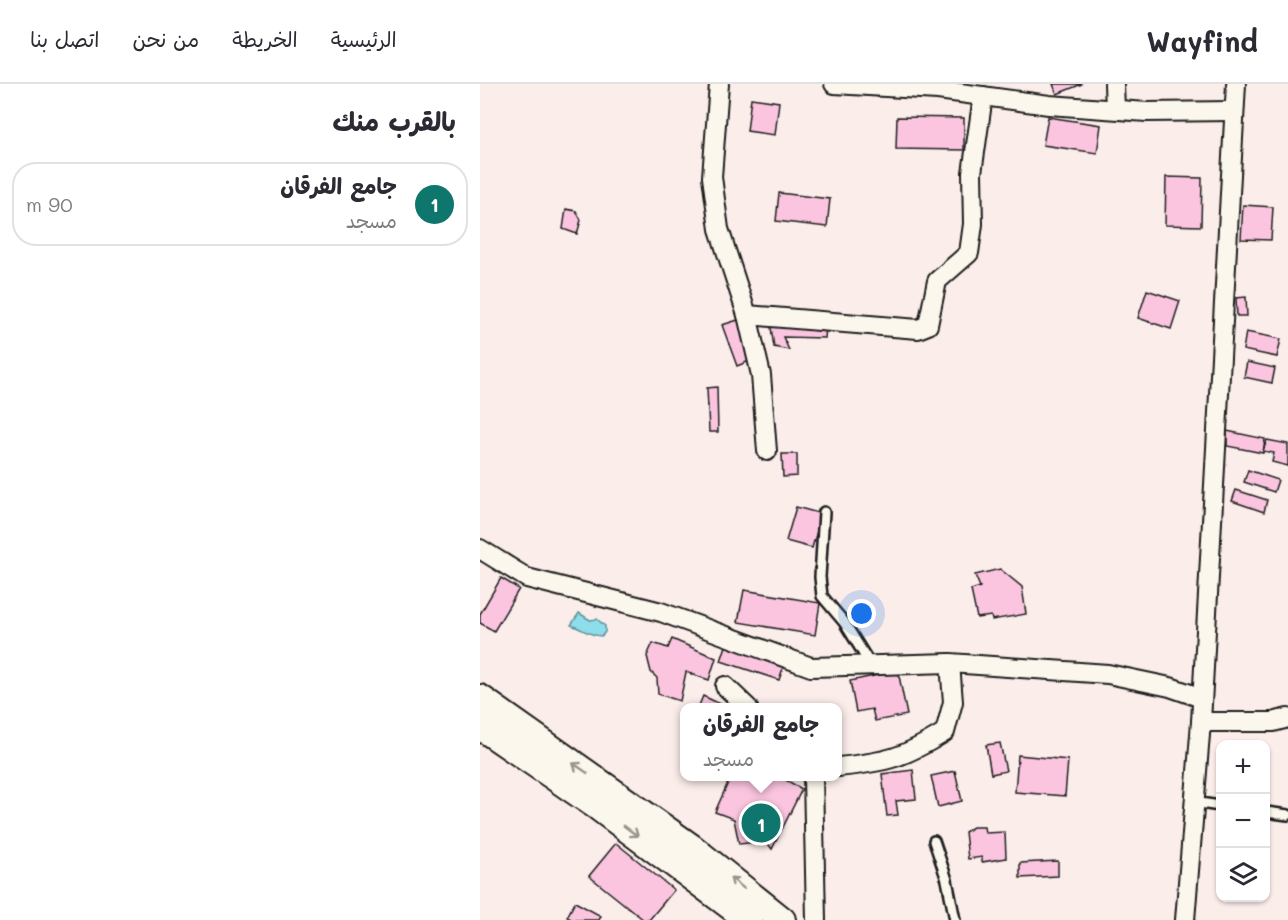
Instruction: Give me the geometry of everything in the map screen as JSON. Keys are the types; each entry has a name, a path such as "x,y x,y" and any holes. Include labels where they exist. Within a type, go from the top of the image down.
{"main road":[{"path":"480,698 691,847 783,920"},
{"path":"480,726 653,846 749,920"}],"street":[{"path":"719,84 712,177 719,229 747,315 762,375 767,451"},
{"path":"834,84 938,90 1049,105 1147,112 1233,111"},
{"path":"1114,84 1115,109"},
{"path":"1185,920 1201,722 1236,84"},
{"path":"747,315 918,330 928,325 937,281 969,253 973,224 972,172 977,149 982,96"},
{"path":"480,549 527,578 661,612 811,667 950,663 1108,674 1170,687 1202,698"},
{"path":"842,766 882,762 912,752 945,732 953,702 950,663"},
{"path":"725,686 743,703"},
{"path":"1201,722 1273,722 1288,718"},
{"path":"813,781 816,920"}],"lane":[{"path":"824,512 820,577 822,596 844,622 870,664"},
{"path":"1193,802 1216,805"},
{"path":"1270,813 1288,815"},
{"path":"934,841 947,880 955,920"}],"water":[{"path":"579,613 590,620 597,619 605,626 602,636 590,634 571,625"}],"building":[{"path":"1053,84 1082,84 1057,94"},
{"path":"751,98 779,102 775,135 747,131"},
{"path":"897,117 964,118 964,150 896,149"},
{"path":"1048,117 1101,125 1097,153 1043,145"},
{"path":"1166,177 1202,178 1201,226 1165,225"},
{"path":"779,193 830,199 827,227 776,221"},
{"path":"1243,205 1273,207 1271,240 1241,239"},
{"path":"566,209 576,211 581,220 577,234 563,229"},
{"path":"1147,290 1180,301 1171,329 1138,318"},
{"path":"1246,297 1247,316 1237,316 1236,298"},
{"path":"738,320 752,360 737,366 722,325"},
{"path":"770,321 826,327 825,338 783,337 789,350 774,347"},
{"path":"1246,332 1281,339 1277,357 1243,350"},
{"path":"1247,362 1275,368 1272,383 1244,377"},
{"path":"717,387 718,432 709,432 707,388"},
{"path":"1227,431 1265,439 1263,453 1227,446"},
{"path":"1267,440 1288,444 1288,466 1272,462 1274,453 1263,451"},
{"path":"782,454 797,454 797,476 783,477"},
{"path":"1248,470 1278,480 1274,492 1244,482"},
{"path":"1236,490 1267,500 1264,512 1232,501"},
{"path":"796,507 822,514 812,548 786,541"},
{"path":"1000,569 1022,587 1026,614 992,620 991,616 977,618 971,590 980,587 975,575"},
{"path":"501,578 519,589 494,631 480,623 480,614"},
{"path":"744,590 820,603 815,635 738,622"},
{"path":"672,639 716,658 709,680 686,672 680,701 658,694 657,678 651,672 647,656 653,643 668,648"},
{"path":"726,646 784,665 779,680 721,661"},
{"path":"898,671 907,715 875,721 872,709 856,712 850,681"},
{"path":"703,696 718,703 700,703"},
{"path":"1000,743 1006,771 991,774 986,745"},
{"path":"1018,755 1068,760 1065,796 1015,792"},
{"path":"913,770 916,799 896,801 898,815 887,816 882,774"},
{"path":"955,771 962,801 938,807 931,776"},
{"path":"729,781 788,781 802,789 772,849 766,841 739,844 734,819 715,812"},
{"path":"973,827 984,827 985,833 1005,832 1006,858 982,862 982,857 968,859 965,832"},
{"path":"616,843 674,890 649,920 644,920 589,876"},
{"path":"1058,861 1058,876 1020,878 1020,863"},
{"path":"575,902 601,916 599,920 573,920 567,917"}],"place":[{"name":"جامع الفرقان","path":"761,823"}]}
